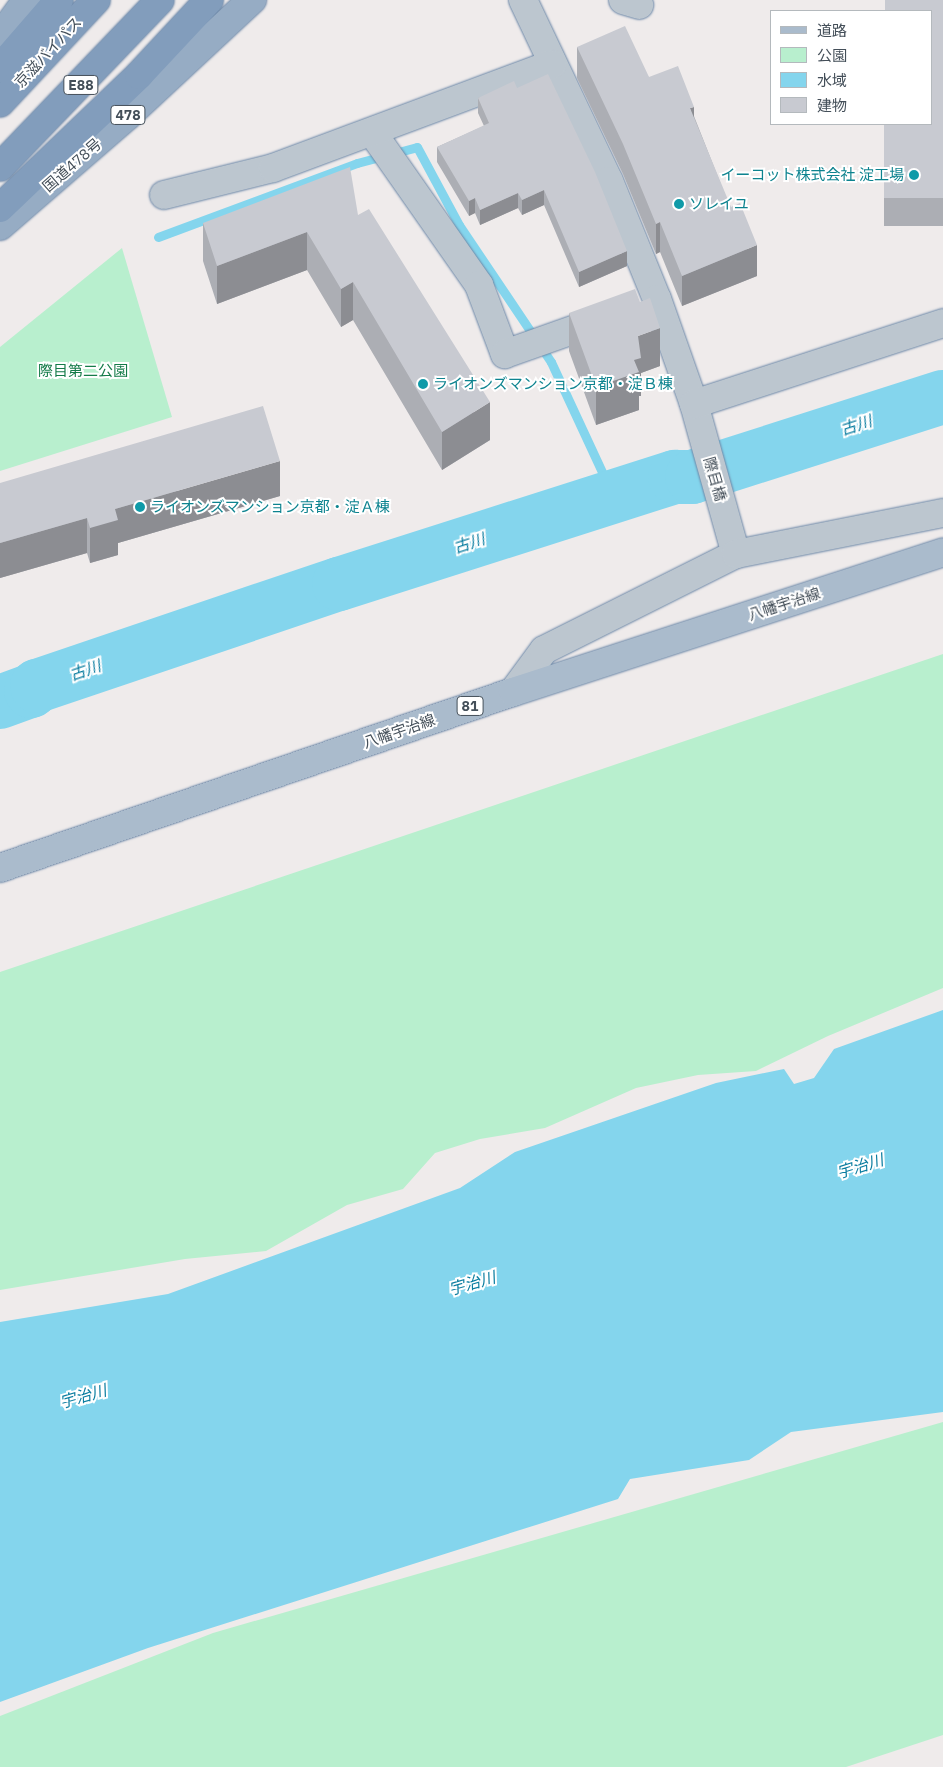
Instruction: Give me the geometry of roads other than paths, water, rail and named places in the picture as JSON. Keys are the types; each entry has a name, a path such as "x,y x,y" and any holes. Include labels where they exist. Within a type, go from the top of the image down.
{"highway":[{"path":"0,37 27,0"},
{"path":"0,68 59,0"},
{"name":"京滋バイパス","path":"0,103 96,0"},
{"name":"E88","path":"0,167 160,0"},
{"path":"0,208 139,75 209,0"},
{"name":"国道478号","path":"0,226 120,122 252,0"}],"main road":[{"name":"八幡宇治線","path":"0,868 513,692 943,552"}],"street":[{"name":"際目橋","path":"527,4 552,64 610,181 657,299 694,404 736,554"},
{"path":"164,195 273,168 552,64"},
{"path":"372,132 479,285 505,354 657,299"},
{"path":"694,404 943,323"},
{"path":"513,692 544,650 736,554 943,513"}],"water":[{"name":"宇治川","path":"943,1010 943,1412 791,1432 749,1460 630,1479 618,1499 148,1648 0,1702 0,1322 168,1294 460,1188 515,1152 716,1083 784,1069 794,1084 814,1078 834,1049"}],"waterway":[{"path":"158,237 357,163 417,147 459,225 551,362 614,498"},
{"name":"古川","path":"0,702 31,691 37,686 339,584 675,477 692,477 943,397"}],"place":[{"name":"イーコット株式会社 淀工場","path":"914,175"},
{"name":"ソレイユ","path":"679,204"},
{"name":"ライオンズマンション京都・淀Ｂ棟","path":"423,384"},
{"name":"ライオンズマンション京都・淀Ａ棟","path":"140,507"}],"park label":[{"name":"際目第二公園","path":"83,371"}]}
